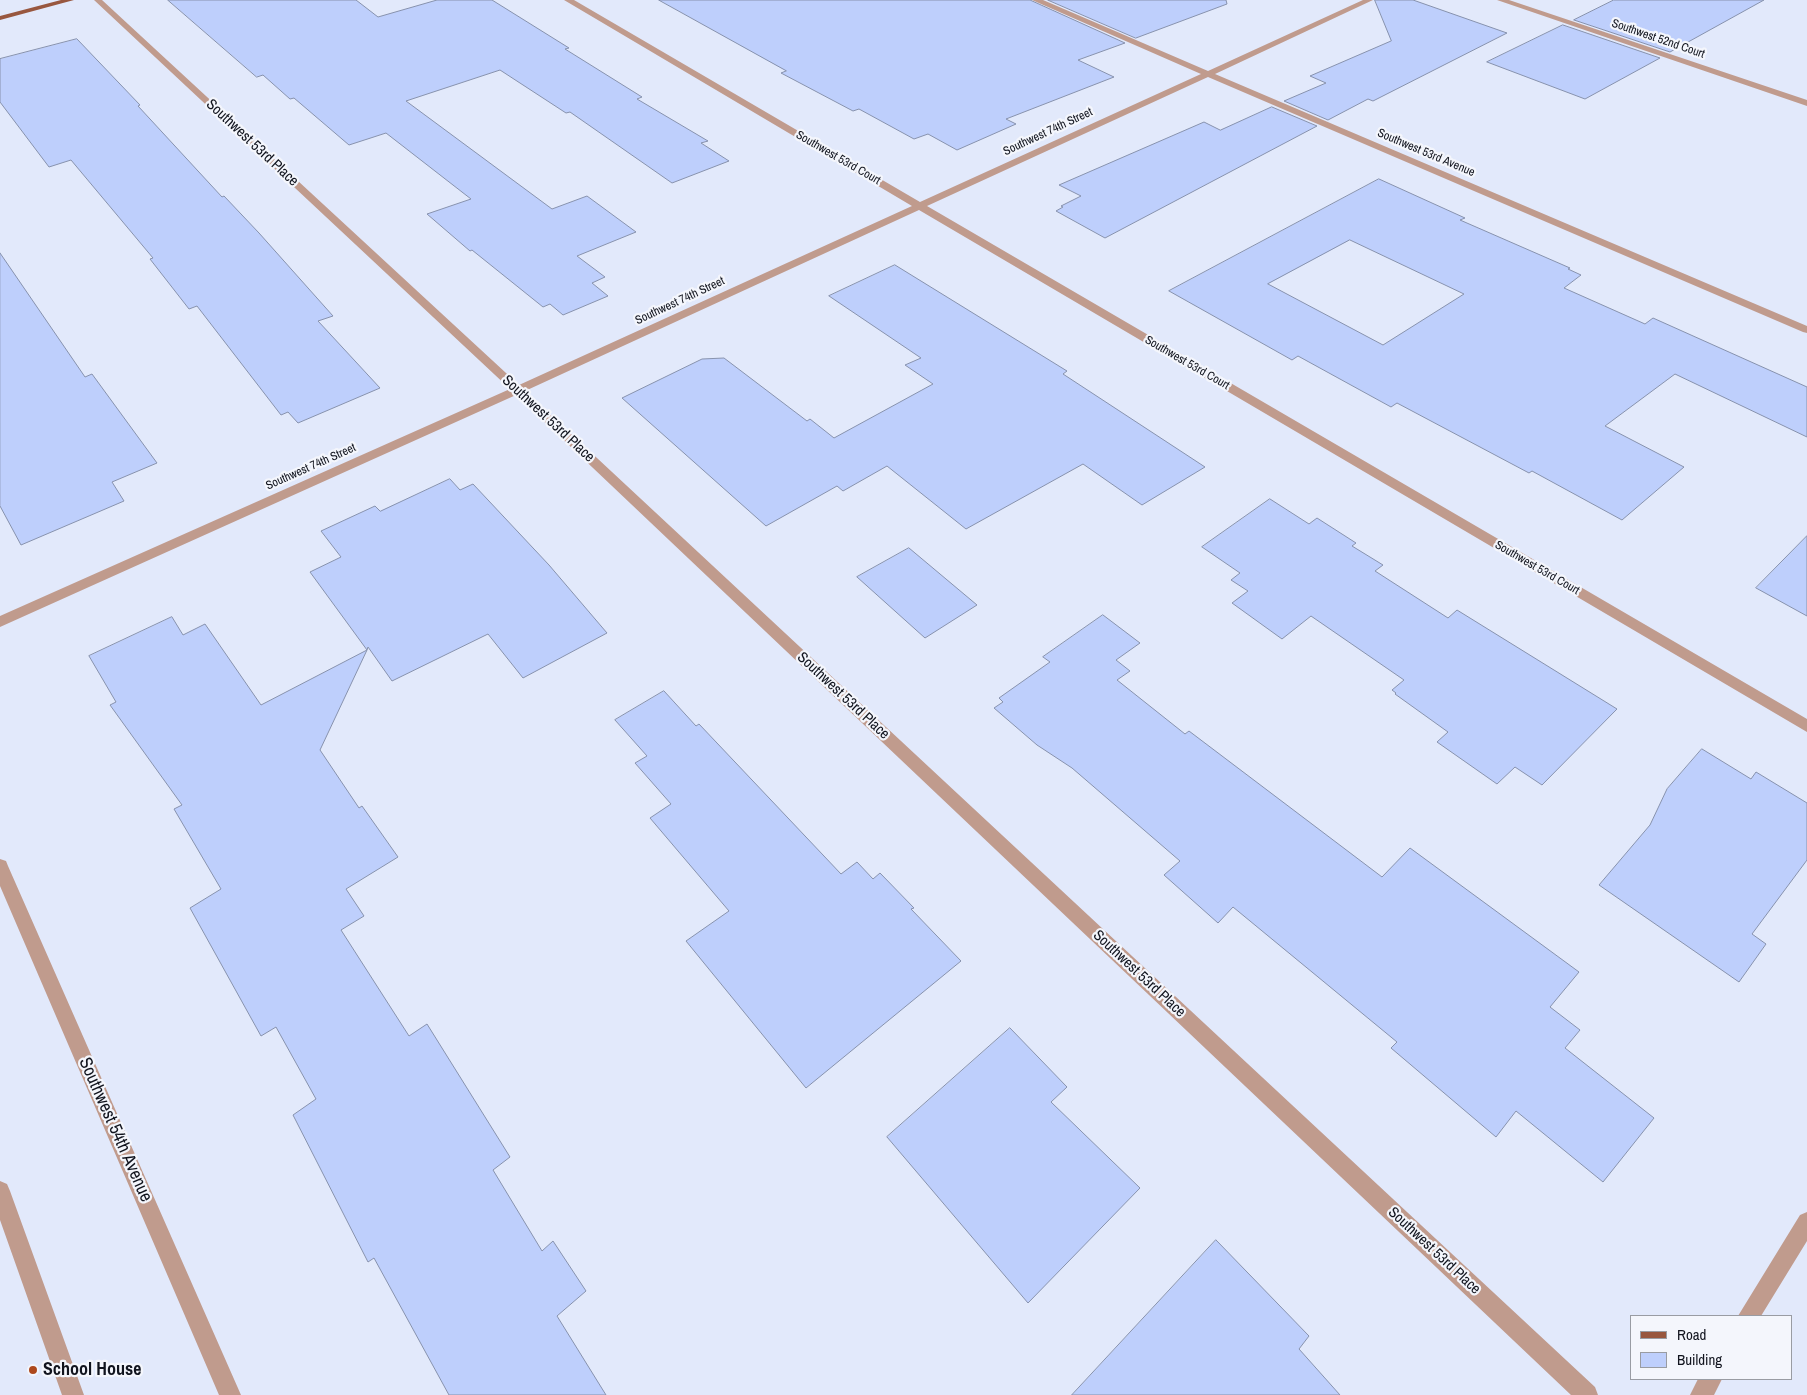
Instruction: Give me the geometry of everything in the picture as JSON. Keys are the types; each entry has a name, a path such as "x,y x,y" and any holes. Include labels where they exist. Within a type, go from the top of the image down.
{"main road":[{"path":"0,18 70,0"}],"street":[{"name":"Southwest 53rd Place","path":"98,0 517,390 1587,1395"},
{"name":"Southwest 53rd Court","path":"568,0 1807,726"},
{"name":"Southwest 53rd Avenue","path":"1036,0 1807,330"},
{"name":"Southwest 74th Street","path":"0,622 517,390 1369,0"},
{"name":"Southwest 52nd Court","path":"1501,0 1807,102"},
{"name":"Southwest 54th Avenue","path":"0,866 230,1395"},
{"path":"0,1191 73,1395"},
{"path":"1750,1315 1807,1222"},
{"path":"1701,1395 1710,1380"}],"building":[{"path":"168,0 356,0 378,17 437,0 492,0 569,48 565,49 642,97 637,99 708,141 701,143 729,161 672,183 570,112 566,113 500,70 406,101 552,209 587,196 636,232 577,256 605,277 592,283 608,296 563,315 550,304 543,307 472,250 470,251 427,214 471,199 386,133 349,145 294,98 290,99 263,75 257,77"},
{"path":"659,0 1030,0 1125,43 1078,60 1114,77 1006,119 1016,124 957,150 928,134 914,139 859,109 853,111 781,73 786,71"},
{"path":"1048,0 1226,0 1227,4 1136,38"},
{"path":"1375,0 1413,0 1507,33 1373,101 1368,99 1328,120 1284,101 1326,83 1310,76 1391,41"},
{"path":"1614,0 1764,0 1670,52 1574,20"},
{"path":"1563,25 1660,58 1585,99 1487,62"},
{"path":"77,39 140,105 138,106 222,197 224,196 259,233 333,316 318,321 380,388 298,423 288,412 281,415 197,306 189,309 150,259 153,258 71,160 49,167 0,102 0,59"},
{"path":"1272,107 1317,126 1105,238 1056,211 1063,207 1061,206 1081,196 1059,185 1204,122 1220,130"},
{"path":"1379,179 1465,218 1460,220 1570,268 1568,269 1581,275 1564,288 1645,324 1653,318 1807,387 1807,437 1675,374 1605,426 1684,467 1622,520 1532,471 1529,473 1397,403 1391,407 1298,356 1292,360 1169,291","holes":["1350,240 1464,294 1383,345 1268,284"]},
{"path":"0,253 85,377 92,374 157,463 112,482 124,501 21,545 0,506"},
{"path":"895,265 1067,371 1063,374 1205,467 1142,505 1083,464 966,529 887,466 843,491 837,486 766,526 622,398 702,359 724,358 807,421 810,419 834,438 933,384 905,365 921,358 829,296"},
{"path":"450,479 460,490 473,484 549,565 607,633 523,678 488,634 392,681 310,572 341,557 321,531 375,506 380,511"},
{"path":"1270,499 1309,524 1317,518 1356,543 1352,546 1383,565 1375,571 1448,618 1457,610 1617,709 1542,785 1515,767 1497,784 1437,742 1448,732 1392,690 1404,680 1311,616 1282,639 1232,603 1248,591 1231,580 1240,573 1202,547"},
{"path":"1807,536 1807,616 1756,588"},
{"path":"909,548 977,605 925,638 857,577"},
{"path":"1103,615 1140,643 1116,660 1130,671 1117,680 1185,734 1189,731 1382,877 1410,848 1579,972 1550,1007 1580,1030 1565,1048 1654,1118 1603,1182 1516,1111 1496,1137 1391,1048 1397,1042 1233,907 1218,923 1164,875 1180,861 1072,768 1037,745 994,708 1003,702 999,698 1050,662 1043,657"},
{"path":"172,617 183,635 205,624 261,705 367,650 320,750 359,808 362,806 398,857 346,889 364,916 341,930 409,1036 427,1024 510,1157 493,1170 542,1251 553,1241 586,1291 557,1316 606,1395 449,1395 374,1258 368,1262 293,1115 316,1099 276,1027 261,1036 190,908 221,889 174,809 182,805 110,705 116,702 89,656"},
{"path":"664,691 696,726 699,724 841,874 857,862 873,879 880,873 914,908 911,909 961,961 806,1088 686,941 729,911 650,818 671,804 635,763 647,756 615,720"},
{"path":"1702,749 1751,779 1756,772 1807,803 1807,860 1752,934 1766,944 1739,982 1599,885 1650,825 1667,789"},
{"path":"1010,1028 1067,1087 1051,1102 1140,1188 1028,1303 887,1137"},
{"path":"1216,1240 1309,1336 1299,1349 1340,1395 1072,1395"}],"place":[{"name":"School House","path":"33,1370"}]}
